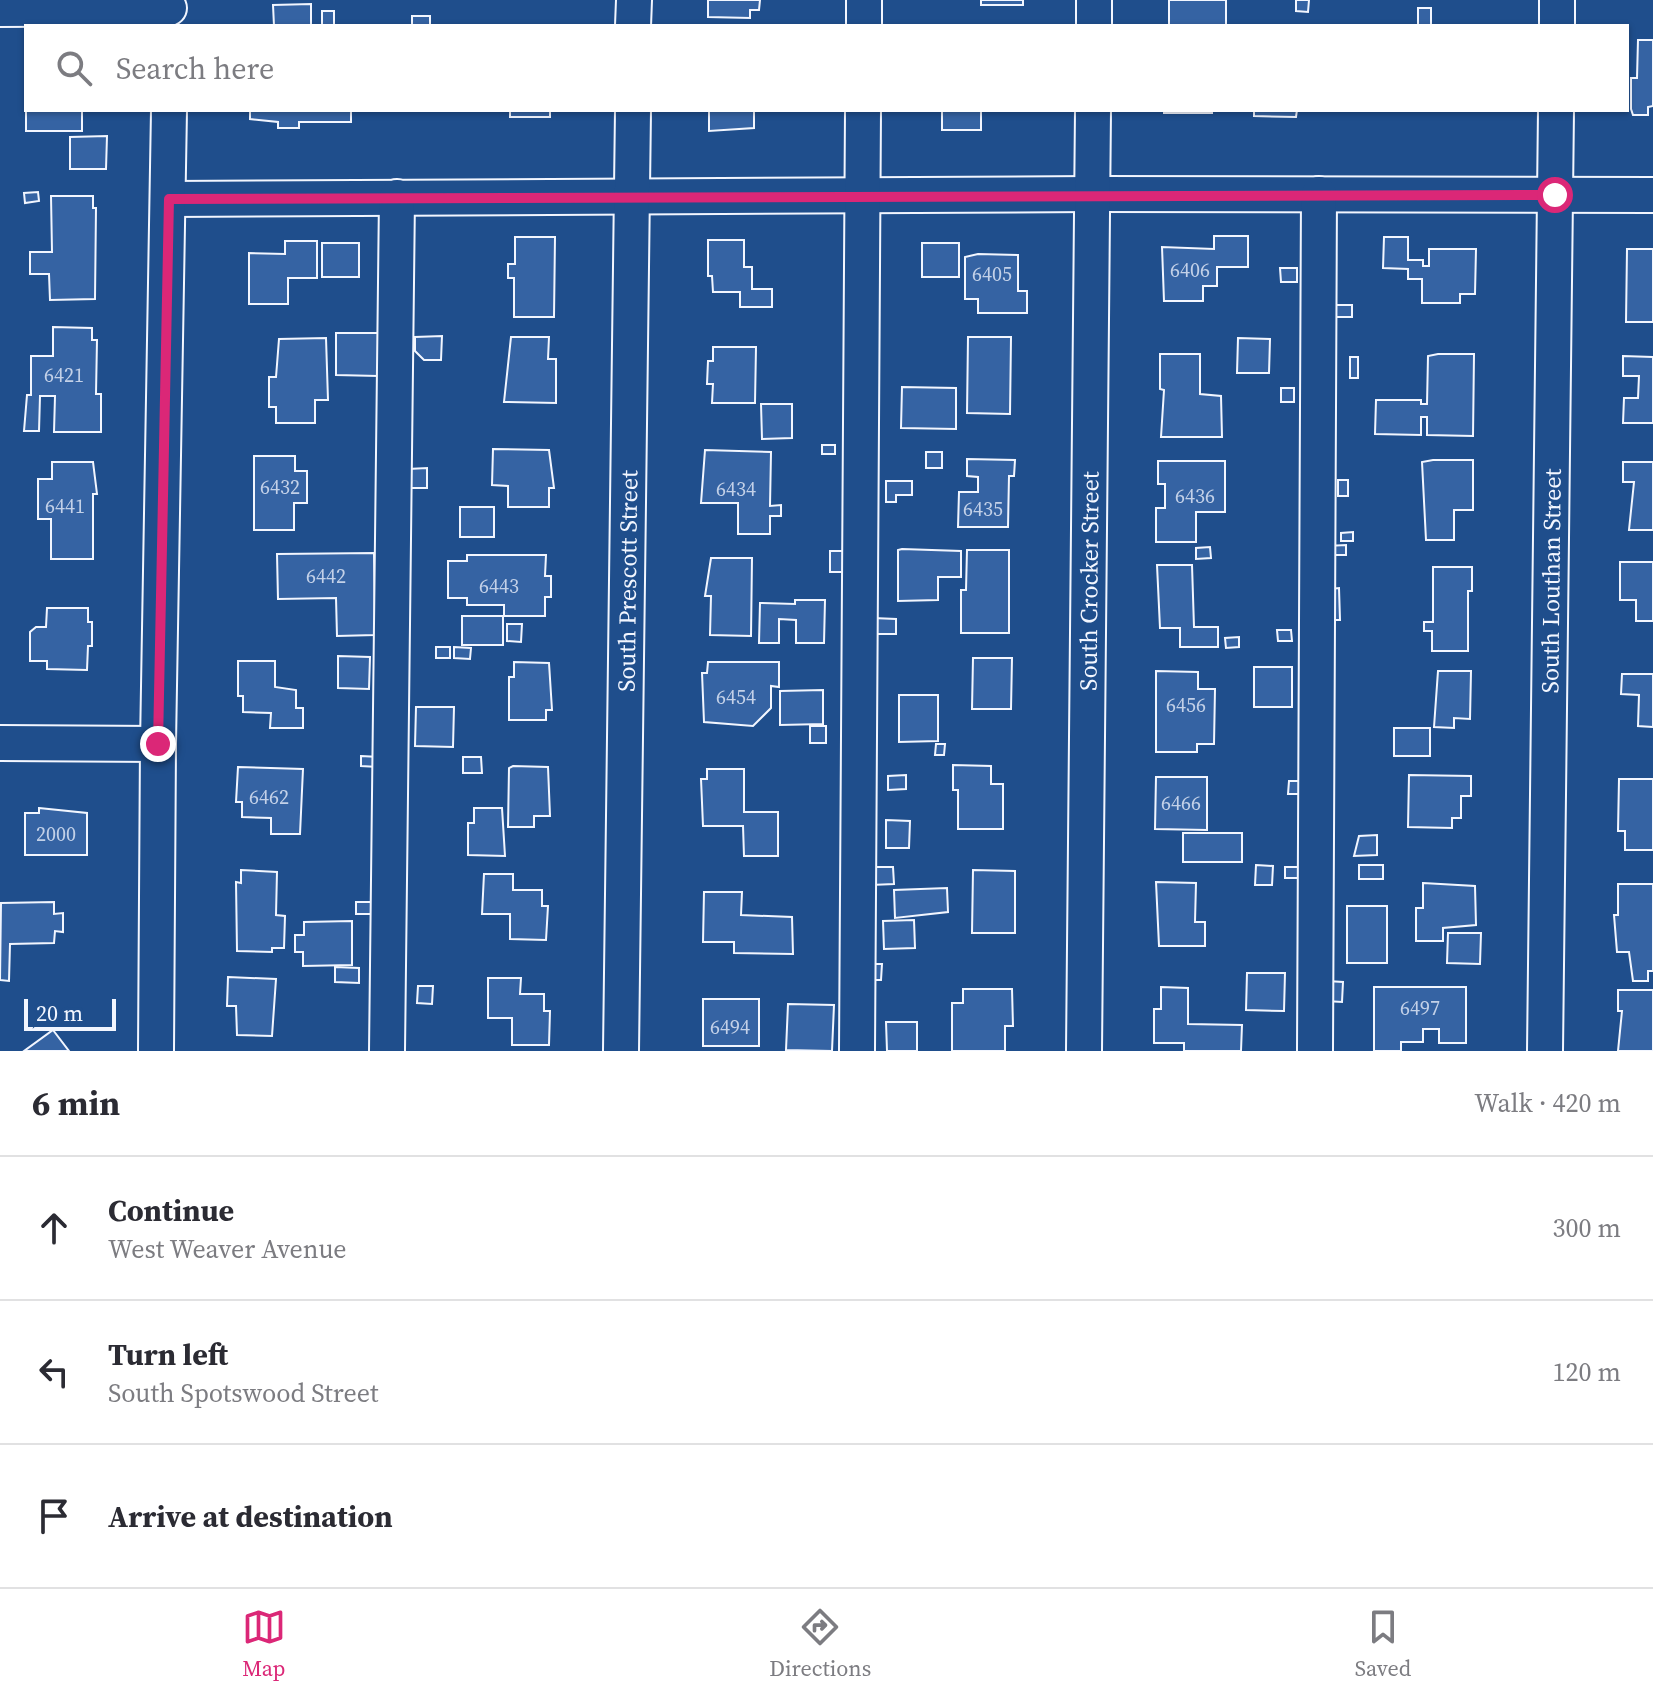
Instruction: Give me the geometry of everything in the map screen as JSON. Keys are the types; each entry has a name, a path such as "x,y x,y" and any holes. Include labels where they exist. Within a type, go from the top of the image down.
{"street":[{"path":"633,24 634,0"},
{"path":"864,0 864,24"},
{"path":"1094,0 1094,24"},
{"path":"1557,0 1557,24"},
{"path":"0,9 169,11"},
{"path":"156,1051 169,112"},
{"name":"South Prescott Street","path":"621,1051 633,112"},
{"path":"857,1051 863,112"},
{"name":"South Crocker Street","path":"1084,1051 1093,112"},
{"name":"South Louthan Street","path":"1545,1051 1556,112"},
{"path":"169,199 1092,194 1653,195"},
{"path":"1315,1051 1319,194"},
{"path":"387,1051 397,197"},
{"path":"0,743 158,744"}],"building":[{"path":"708,0 760,0 759,10 750,10 750,18 708,17"},
{"path":"981,0 1023,0 1023,5 981,5"},
{"path":"1169,0 1226,0 1226,24 1169,24"},
{"path":"1296,0 1309,0 1308,12 1296,11"},
{"path":"311,4 311,24 274,24 273,5"},
{"path":"1418,8 1431,8 1431,24 1418,24"},
{"path":"322,11 334,11 334,24 322,24"},
{"path":"412,16 430,16 430,24 412,24"},
{"path":"1638,40 1653,40 1653,106 1648,107 1648,115 1633,115 1631,109 1631,78 1637,78"},
{"path":"26,112 82,112 82,131 26,131"},
{"path":"250,112 351,112 351,122 299,122 299,128 278,128 278,122 250,119"},
{"path":"510,112 550,112 550,117 510,117"},
{"path":"709,112 754,112 754,128 709,131"},
{"path":"942,112 981,112 981,130 942,130"},
{"path":"1164,112 1212,112 1212,113"},
{"path":"1254,112 1297,112 1296,117 1254,116"},
{"path":"107,136 106,169 70,169 70,137"},
{"path":"38,192 39,201 25,203 24,193"},
{"path":"51,196 93,196 93,208 96,208 95,299 50,300 49,274 30,274 30,252 52,252"},
{"path":"1214,236 1248,236 1248,267 1217,267 1217,286 1203,286 1203,301 1164,301 1162,247 1214,249"},
{"path":"515,237 555,237 554,317 514,317 514,278 508,278 508,264 515,264"},
{"path":"1384,237 1408,237 1408,260 1423,260 1423,266 1429,266 1429,249 1476,249 1475,294 1460,294 1460,303 1422,303 1422,279 1408,279 1408,269 1383,268"},
{"path":"708,240 744,240 744,267 752,267 752,289 772,289 772,307 740,307 740,292 713,292 712,276 708,276"},
{"path":"285,241 317,241 317,278 288,278 288,304 249,304 249,253 285,254"},
{"path":"322,243 359,243 359,277 322,277"},
{"path":"922,243 959,243 959,277 922,277"},
{"path":"1627,249 1653,249 1653,322 1626,322"},
{"path":"978,254 1018,255 1018,291 1027,291 1027,313 978,313 978,299 965,299 965,257"},
{"path":"1280,268 1297,268 1297,282 1281,282"},
{"path":"1335,305 1352,305 1352,317 1335,317"},
{"path":"53,327 92,328 92,340 97,340 96,394 101,394 101,432 54,432 55,396 40,396 39,431 24,431 27,395 31,395 31,356 53,356"},
{"path":"336,333 386,333 378,376 336,375"},
{"path":"442,336 441,360 424,360 415,351 415,337"},
{"path":"511,337 549,337 548,359 556,359 556,403 504,402"},
{"path":"968,337 1011,337 1010,414 967,413"},
{"path":"326,338 328,400 315,400 315,423 276,423 276,407 269,407 269,377 276,377 279,339"},
{"path":"1238,338 1270,339 1269,373 1237,373"},
{"path":"713,347 756,347 755,403 712,403 713,384 707,384 708,361 713,361"},
{"path":"1160,354 1200,354 1200,394 1221,396 1222,437 1161,437 1164,390 1160,389"},
{"path":"1474,354 1473,436 1427,435 1427,417 1421,417 1421,435 1375,434 1376,400 1421,400 1421,404 1427,404 1428,356"},
{"path":"1623,356 1653,357 1653,423 1623,423 1624,398 1638,398 1639,376 1623,376"},
{"path":"1350,357 1358,357 1358,378 1350,378"},
{"path":"902,387 956,388 956,429 901,428"},
{"path":"1281,388 1294,388 1294,402 1281,402"},
{"path":"761,404 792,404 792,438 762,439"},
{"path":"822,445 835,445 835,454 822,454"},
{"path":"493,449 549,450 554,488 549,488 549,507 508,507 508,486 492,485"},
{"path":"705,450 771,452 770,506 781,505 781,516 770,516 770,534 738,534 738,503 701,503"},
{"path":"926,452 942,452 942,468 926,468"},
{"path":"254,456 295,456 295,471 307,471 307,503 294,503 294,530 254,530"},
{"path":"967,459 1015,460 1014,476 1009,476 1008,527 958,527 959,492 978,492 978,477 967,476"},
{"path":"1473,460 1473,510 1454,510 1454,540 1426,540 1422,462"},
{"path":"1158,461 1225,461 1225,512 1196,512 1196,542 1156,542 1156,508 1165,508 1165,484 1158,484"},
{"path":"52,462 93,462 97,494 93,494 93,559 51,559 51,519 38,519 38,479 52,479"},
{"path":"1623,462 1653,462 1653,530 1629,530 1634,482 1623,482"},
{"path":"427,468 427,488 409,488 408,469"},
{"path":"1338,480 1348,480 1348,496 1338,496"},
{"path":"886,481 912,481 912,495 896,495 896,502 886,502"},
{"path":"460,507 494,507 494,537 460,537"},
{"path":"1353,532 1353,541 1341,541 1341,533"},
{"path":"1346,545 1346,555 1327,555 1327,546"},
{"path":"1210,547 1211,558 1196,559 1196,548"},
{"path":"898,550 961,551 961,577 938,577 938,600 898,601"},
{"path":"967,550 1009,550 1009,633 961,633 961,590 966,590"},
{"path":"830,551 845,551 845,572 830,572"},
{"path":"374,553 375,635 337,636 336,598 278,599 277,554"},
{"path":"467,555 546,555 545,576 551,576 551,597 545,597 545,616 504,616 504,605 467,605 467,598 448,598 448,561 467,561"},
{"path":"711,558 752,558 751,636 710,635 711,596 705,596"},
{"path":"1620,562 1653,562 1653,621 1636,621 1636,600 1620,600"},
{"path":"1157,565 1192,565 1194,627 1218,627 1218,647 1180,647 1180,628 1160,628"},
{"path":"1433,567 1472,567 1472,591 1468,591 1468,651 1432,651 1432,631 1424,631 1424,622 1433,622"},
{"path":"1339,588 1340,620 1331,620 1330,589"},
{"path":"795,600 825,600 824,643 796,643 796,620 779,619 779,643 759,643 760,603 795,604"},
{"path":"47,608 88,608 88,622 92,622 92,646 88,646 87,670 47,669 47,661 30,661 30,632 36,627 46,627"},
{"path":"462,616 503,616 503,645 462,645"},
{"path":"873,618 896,619 896,634 873,634"},
{"path":"507,624 522,624 521,642 507,641"},
{"path":"1277,630 1291,630 1292,641 1278,641"},
{"path":"1239,637 1239,647 1226,648 1225,638"},
{"path":"436,647 450,647 450,658 436,658"},
{"path":"454,647 471,648 470,659 454,658"},
{"path":"338,656 370,657 369,689 338,688"},
{"path":"973,658 1012,658 1011,709 972,709"},
{"path":"238,661 275,661 275,687 296,690 296,708 303,708 303,728 270,728 271,713 243,712 243,696 238,696"},
{"path":"514,662 549,663 552,710 546,710 546,720 509,720 509,677 514,677"},
{"path":"708,662 779,662 779,687 771,686 771,708 753,726 704,722 702,673 707,673"},
{"path":"1254,667 1292,667 1292,707 1254,707"},
{"path":"1156,671 1198,672 1198,689 1215,689 1214,744 1197,744 1197,752 1156,752"},
{"path":"1438,671 1471,671 1470,719 1454,718 1454,728 1434,727"},
{"path":"1622,674 1653,674 1653,727 1638,726 1639,695 1621,694"},
{"path":"823,690 823,724 780,725 780,691"},
{"path":"899,695 938,695 938,741 899,742"},
{"path":"416,707 454,707 453,747 415,746"},
{"path":"810,726 826,726 826,743 810,743"},
{"path":"1394,728 1430,728 1430,756 1394,756"},
{"path":"936,744 945,744 944,755 935,755"},
{"path":"361,756 379,757 378,767 361,766"},
{"path":"463,757 481,757 482,773 463,773"},
{"path":"953,765 991,766 991,784 1003,784 1003,829 958,829 958,790 953,790"},
{"path":"238,767 303,769 300,834 271,834 271,818 242,817 242,802 236,802"},
{"path":"548,767 550,816 534,816 534,827 508,827 509,768"},
{"path":"707,769 744,769 744,812 778,812 778,856 744,856 743,826 703,826 701,779 707,779"},
{"path":"906,775 906,789 888,790 888,776"},
{"path":"1409,775 1471,776 1471,796 1461,796 1461,818 1452,818 1452,828 1408,827"},
{"path":"1156,777 1207,777 1207,830 1155,829"},
{"path":"1619,779 1653,779 1653,850 1625,850 1625,831 1618,831"},
{"path":"1289,781 1299,781 1299,794 1288,794"},
{"path":"39,808 87,813 87,855 25,855 25,813 39,813"},
{"path":"474,808 502,808 505,856 468,855 468,823 474,823"},
{"path":"886,820 910,821 909,848 886,848"},
{"path":"1183,833 1242,833 1242,862 1183,862"},
{"path":"1377,835 1377,855 1354,856 1359,836"},
{"path":"1256,865 1273,866 1272,885 1255,885"},
{"path":"1359,865 1383,865 1383,879 1359,879"},
{"path":"870,867 893,867 894,884 871,885"},
{"path":"1285,867 1298,867 1298,878 1285,878"},
{"path":"241,870 277,872 276,915 285,916 284,948 272,948 272,952 237,951 236,882 241,883"},
{"path":"973,870 1015,871 1015,933 972,933"},
{"path":"484,874 513,874 513,890 542,890 542,906 548,906 546,940 510,939 510,914 482,914"},
{"path":"1156,882 1196,883 1195,922 1205,922 1205,946 1159,946"},
{"path":"1423,883 1475,886 1476,925 1443,928 1443,941 1416,941 1416,908 1423,908"},
{"path":"1618,884 1653,884 1653,971 1648,971 1648,981 1633,981 1629,952 1617,952 1614,915 1618,915"},
{"path":"947,888 948,912 895,918 894,890"},
{"path":"704,892 742,892 741,915 792,917 793,954 734,953 734,942 703,942"},
{"path":"54,902 54,914 63,913 63,932 55,931 54,943 10,944 9,981 0,980 1,903"},
{"path":"356,902 374,902 374,914 356,914"},
{"path":"1347,906 1387,906 1387,963 1347,963"},
{"path":"914,920 915,948 884,949 883,921"},
{"path":"352,921 352,965 303,966 303,952 295,952 295,935 304,935 304,922"},
{"path":"1448,933 1481,933 1480,964 1447,963"},
{"path":"867,964 882,964 881,980 867,980"},
{"path":"335,967 359,968 359,983 335,982"},
{"path":"1247,973 1285,973 1284,1011 1246,1010"},
{"path":"228,977 276,979 272,1036 237,1035 236,1006 227,1006"},
{"path":"488,978 521,978 520,994 544,994 544,1011 550,1011 549,1045 512,1045 512,1018 488,1018"},
{"path":"1327,981 1343,982 1342,1002 1326,1001"},
{"path":"418,986 433,986 432,1004 417,1003"},
{"path":"1161,987 1188,988 1188,1024 1242,1025 1241,1051 1184,1051 1184,1043 1154,1043 1154,1009 1161,1009"},
{"path":"1374,987 1466,987 1466,1043 1439,1043 1439,1029 1423,1029 1423,1042 1401,1042 1401,1051 1374,1051"},
{"path":"963,989 1012,989 1013,1026 1005,1026 1005,1051 952,1051 952,1003 963,1003"},
{"path":"1618,990 1653,990 1653,1051 1618,1051 1622,1011 1618,1011"},
{"path":"703,999 759,999 759,1046 703,1046"},
{"path":"788,1004 834,1005 832,1051 786,1050"},
{"path":"886,1022 917,1022 917,1051 887,1051"},
{"path":"53,1030 69,1051 24,1051"}],"route":[{"path":"158,744 169,199 1555,195"}]}
